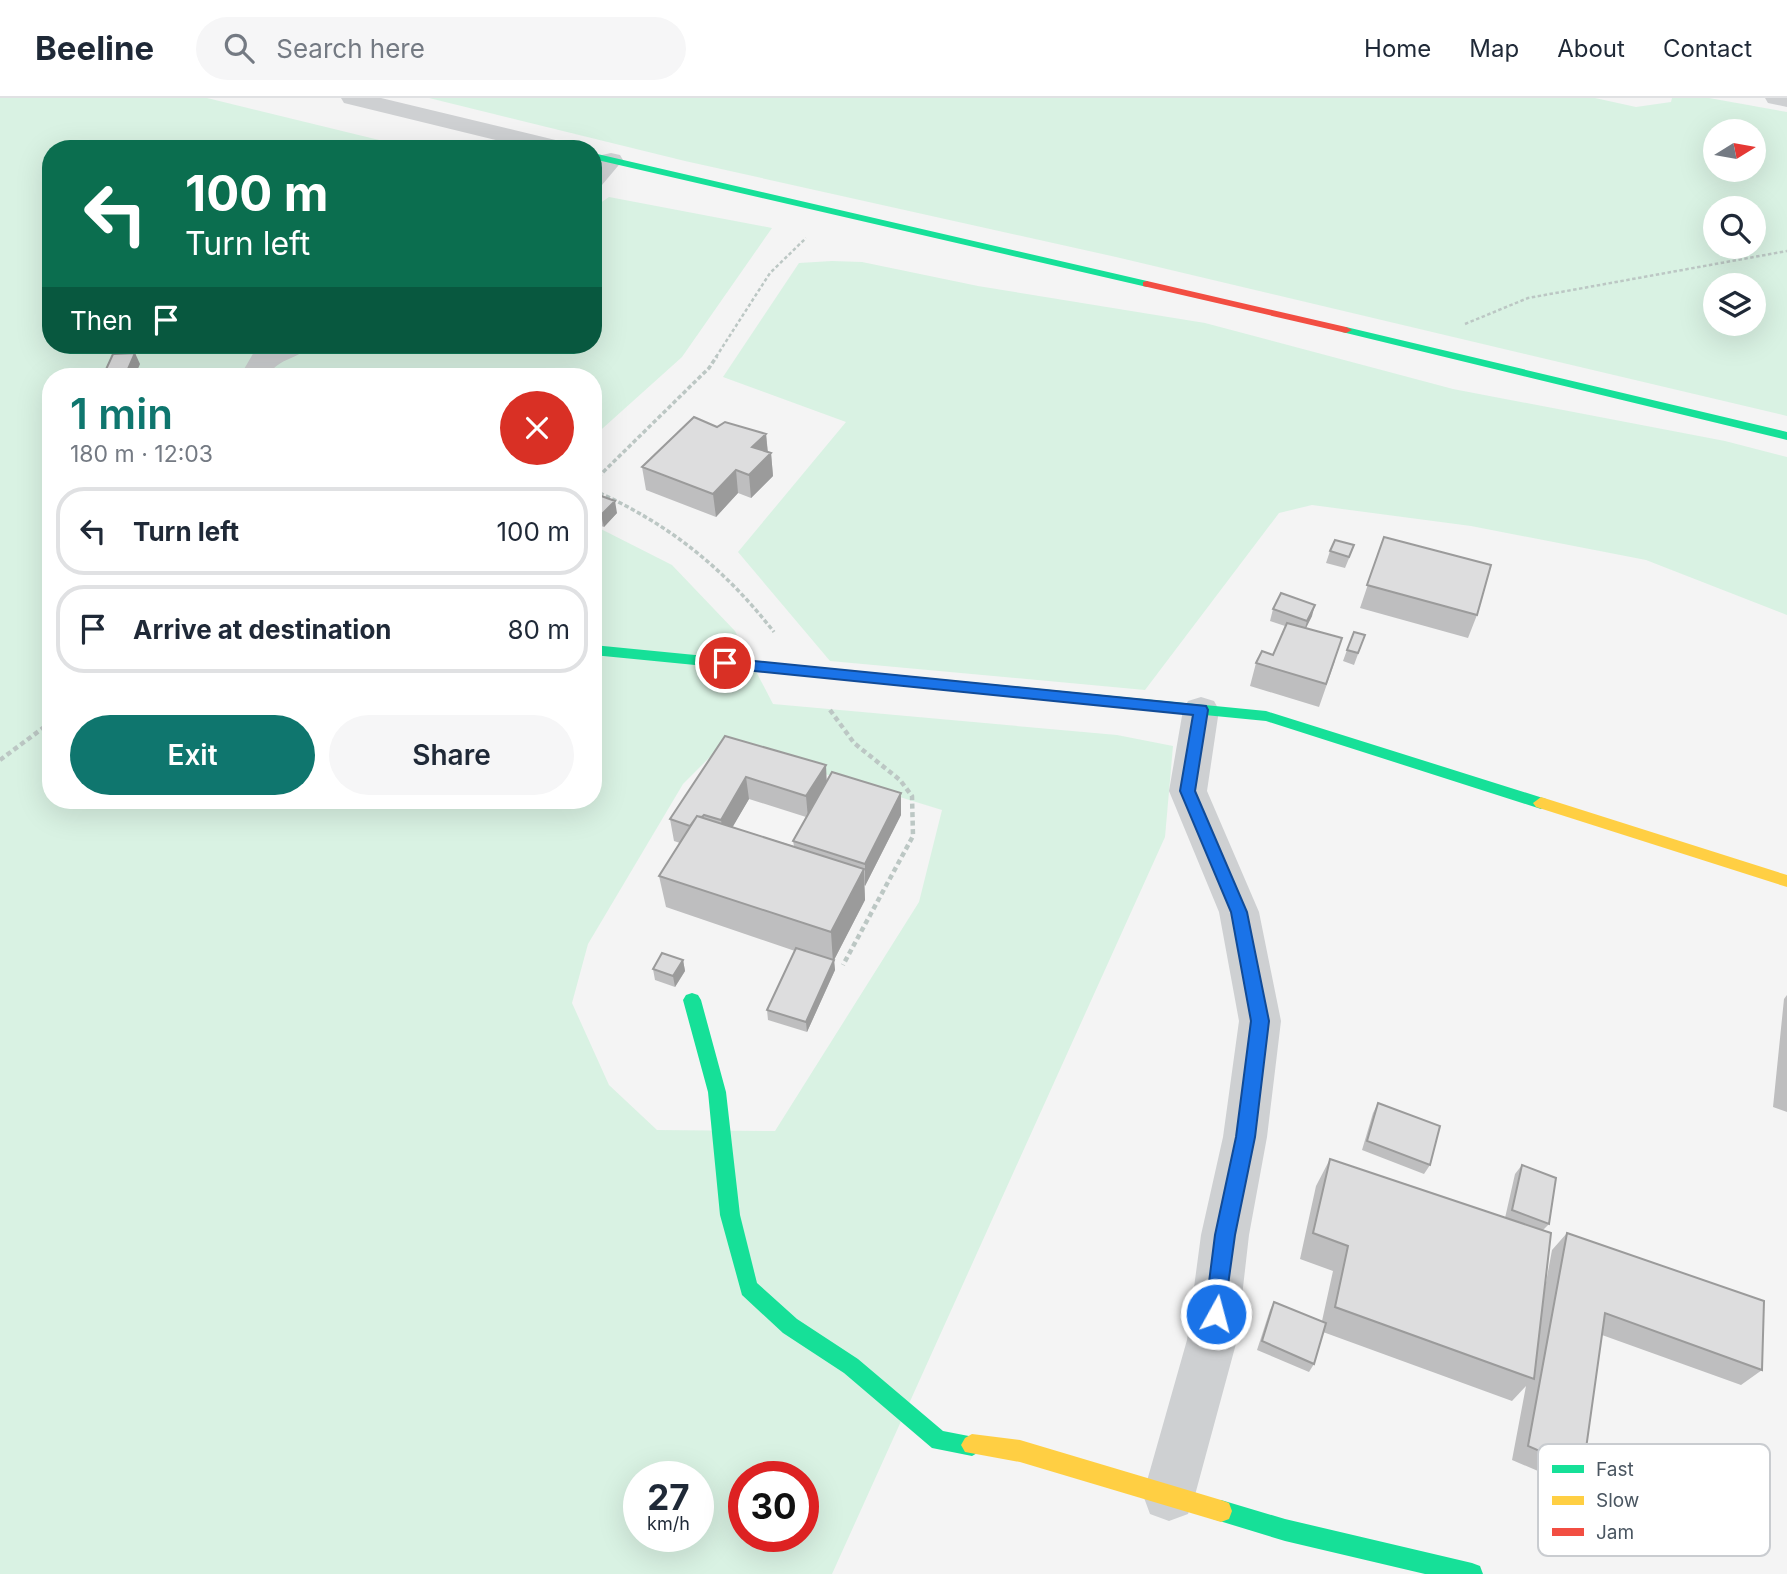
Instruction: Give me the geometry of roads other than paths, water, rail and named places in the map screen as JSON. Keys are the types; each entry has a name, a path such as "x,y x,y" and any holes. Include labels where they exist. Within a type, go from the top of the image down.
{"street":[{"path":"352,98 527,140"},
{"path":"1776,98 1787,100"},
{"path":"602,158 1424,348 1787,436"},
{"path":"258,368 264,358 274,354"},
{"path":"602,651 1266,716 1787,881"},
{"path":"1169,1495 1212,1340 1225,1235 1245,1137 1260,1021 1239,912 1188,791 1201,710"},
{"path":"692,1000 718,1092 730,1214 750,1288 790,1326 851,1366 939,1441 1020,1451 1285,1530 1472,1574"}]}
